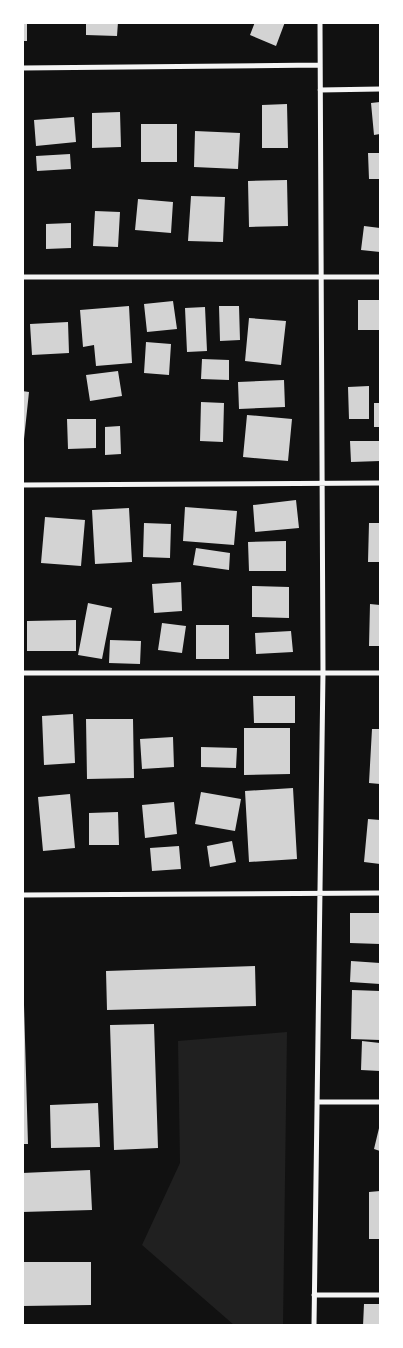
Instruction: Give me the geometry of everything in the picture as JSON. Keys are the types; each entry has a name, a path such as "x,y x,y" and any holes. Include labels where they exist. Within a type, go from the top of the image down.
{"street":[{"path":"314,1326 323,672 320,22"},
{"path":"22,68 320,65"},
{"path":"320,90 380,89"},
{"path":"22,277 380,277"},
{"path":"22,485 380,483"},
{"path":"22,673 380,673"},
{"path":"22,895 380,893"},
{"path":"317,1102 380,1102"},
{"path":"314,1294 380,1294"}],"shaded area":[{"path":"287,1032 283,1325 234,1325 142,1245 180,1163 178,1041"}],"building":[{"path":"22,22 27,22 27,41 22,41"},
{"path":"86,22 118,22 117,36 86,35"},
{"path":"255,22 285,22 276,46 250,35"},
{"path":"380,102 380,134 374,135 371,103"},
{"path":"287,104 288,148 262,148 262,105"},
{"path":"120,112 121,147 92,148 92,113"},
{"path":"74,117 76,142 36,146 34,120"},
{"path":"141,124 177,124 177,162 141,162"},
{"path":"195,131 240,133 238,169 194,167"},
{"path":"368,153 380,153 380,179 369,179"},
{"path":"70,154 71,169 37,171 36,156"},
{"path":"287,180 288,226 249,227 248,181"},
{"path":"191,196 225,197 223,242 188,241"},
{"path":"138,199 173,202 171,233 135,230"},
{"path":"95,211 120,212 118,247 93,246"},
{"path":"71,223 71,248 46,249 46,224"},
{"path":"364,226 380,228 380,252 361,250"},
{"path":"358,300 380,300 380,330 358,330"},
{"path":"173,301 177,329 147,332 144,304"},
{"path":"129,306 132,363 96,366 94,345 83,347 80,310"},
{"path":"219,306 239,306 240,340 220,341"},
{"path":"205,307 207,351 187,352 185,308"},
{"path":"249,318 286,321 281,365 245,361"},
{"path":"68,322 69,353 32,355 30,324"},
{"path":"146,342 171,344 169,375 144,373"},
{"path":"202,359 229,360 229,380 201,379"},
{"path":"118,371 122,396 90,401 86,375"},
{"path":"284,380 285,407 239,409 238,382"},
{"path":"369,386 369,419 349,419 348,387"},
{"path":"22,391 29,392 24,439 22,439"},
{"path":"201,402 224,403 223,442 200,441"},
{"path":"374,403 380,403 380,427 374,427"},
{"path":"247,415 292,419 288,461 243,457"},
{"path":"67,419 96,419 96,448 68,449"},
{"path":"120,426 121,454 105,455 105,427"},
{"path":"350,441 380,441 380,461 351,462"},
{"path":"296,500 299,528 255,532 253,505"},
{"path":"185,507 237,511 234,545 183,541"},
{"path":"129,508 132,562 95,564 92,510"},
{"path":"45,517 85,520 81,566 41,563"},
{"path":"144,523 171,524 170,558 143,557"},
{"path":"369,523 380,523 380,562 368,562"},
{"path":"286,541 286,571 249,571 248,542"},
{"path":"196,548 230,553 229,570 193,565"},
{"path":"181,582 182,611 154,613 152,584"},
{"path":"252,586 289,587 289,618 252,617"},
{"path":"88,603 112,608 102,659 78,655"},
{"path":"370,604 380,605 380,646 369,646"},
{"path":"76,620 76,651 27,651 27,621"},
{"path":"162,623 186,626 182,653 158,650"},
{"path":"196,625 229,625 229,659 196,659"},
{"path":"291,631 293,652 256,654 255,633"},
{"path":"110,640 141,641 140,664 109,663"},
{"path":"253,696 295,696 295,723 254,723"},
{"path":"73,714 75,763 44,765 42,716"},
{"path":"86,719 133,719 134,778 87,779"},
{"path":"244,728 290,728 290,774 244,775"},
{"path":"372,729 380,729 380,784 369,783"},
{"path":"173,737 174,767 142,769 140,739"},
{"path":"201,747 237,748 236,768 201,767"},
{"path":"293,788 297,859 249,862 245,791"},
{"path":"201,792 241,799 235,831 195,824"},
{"path":"70,794 75,848 43,851 38,797"},
{"path":"174,802 177,834 145,838 142,805"},
{"path":"118,812 119,845 89,845 89,813"},
{"path":"368,819 380,820 380,864 364,862"},
{"path":"232,841 236,862 210,867 207,846"},
{"path":"179,846 181,869 152,871 150,848"},
{"path":"350,913 380,913 380,944 350,943"},
{"path":"351,961 380,963 380,984 350,982"},
{"path":"255,966 256,1006 107,1010 106,971"},
{"path":"352,990 380,991 380,1040 351,1039"},
{"path":"22,1005 24,1005 28,1144 22,1144"},
{"path":"154,1024 158,1148 114,1150 110,1025"},
{"path":"362,1041 380,1043 380,1071 361,1070"},
{"path":"98,1103 100,1147 51,1148 50,1105"},
{"path":"380,1124 380,1151 374,1149"},
{"path":"90,1170 92,1210 22,1212 22,1173"},
{"path":"380,1191 380,1239 369,1239 369,1192"},
{"path":"22,1262 91,1262 91,1305 22,1306"},
{"path":"364,1304 380,1304 380,1326 363,1326"}]}
